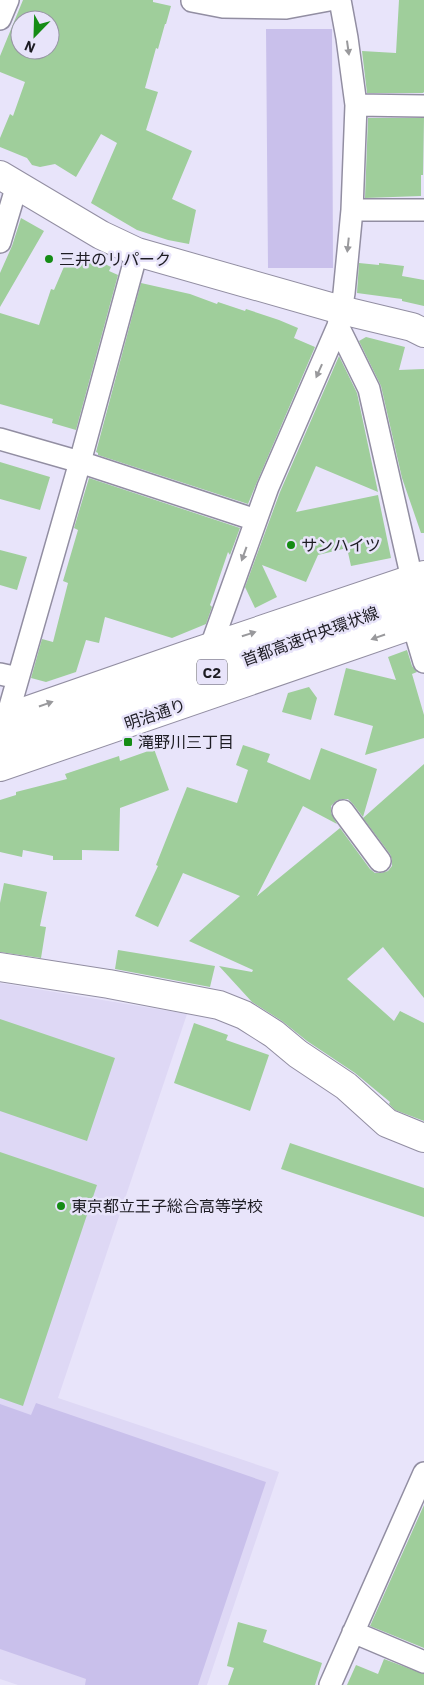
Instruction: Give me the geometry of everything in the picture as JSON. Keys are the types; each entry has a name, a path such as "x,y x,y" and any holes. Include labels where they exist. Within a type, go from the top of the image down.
{"main road":[{"path":"8,180 101,235 137,252 340,318 412,327 424,333"},
{"path":"4,719 211,646 420,585"},
{"name":"首都高速中央環状線","path":"0,747 380,611 420,585"},
{"name":"首都高速中央環状線","path":"0,752 381,616 420,617"},
{"name":"明治通り","path":"0,767 420,617"},
{"path":"0,967 109,984 219,1005 244,1015 274,1034 298,1054 346,1086 387,1123 424,1138"}],"street":[{"path":"0,19 8,0"},
{"path":"192,1 223,7 286,8 329,0"},
{"path":"211,646 268,487 340,318 352,210 356,105 340,0"},
{"path":"356,105 424,106"},
{"path":"0,242 8,180"},
{"path":"352,210 424,210"},
{"path":"4,719 9,676 80,462 137,252"},
{"path":"340,318 369,389 420,585"},
{"path":"0,439 80,462 256,520"},
{"path":"420,617 424,662"},
{"path":"343,811 380,861"},
{"path":"330,1685 424,1473"},
{"path":"353,1632 424,1662"}],"shaded area":[{"path":"266,29 332,29 333,268 268,268"},
{"name":"東京都立王子総合高等学校","path":"0,983 187,1014 58,1398 279,1472 207,1685 18,1685 0,1679"},
{"path":"36,1403 266,1482 198,1685 85,1685 86,1679 0,1649 0,1404 31,1415"}],"building":[{"path":"23,0 153,0 153,2 171,6 158,49 156,48 145,88 158,92 146,130 192,151 172,199 196,210 189,244 168,240 137,230 91,203 117,143 101,134 76,177 55,164 40,167 32,165 27,158 0,147 0,138 10,114 13,116 25,82 0,72 0,56 10,32 10,60 60,60 60,10 19,10"},
{"path":"399,0 424,0 424,92 367,93 362,51 396,53"},
{"path":"368,118 424,118 421,196 365,198"},
{"path":"21,218 44,231 0,307 0,273 12,246"},
{"path":"76,254 90,260 91,257 111,267 109,271 118,275 76,430 52,423 53,419 0,404 0,313 39,325 51,289 54,290 66,262 72,264"},
{"path":"359,263 404,266 402,276 424,280 424,306 402,301 402,299 357,293"},
{"path":"141,283 190,294 217,304 218,302 245,311 246,309 279,320 298,328 294,338 315,347 248,504 98,455 96,452"},
{"path":"366,337 405,347 399,370 424,369 424,533 421,533 402,478 381,386 359,341"},
{"path":"339,356 357,393 378,492 316,466 296,512 378,495 391,558 351,566 347,548 318,555 306,582 262,565 277,597 255,608 245,587 280,492"},
{"path":"0,462 50,477 40,510 0,499"},
{"path":"89,478 240,528 230,555 228,552 210,605 212,607 206,624 172,638 105,617 99,643 86,640 76,672 46,682 31,678 42,639 53,642 68,583 63,581 78,530 74,528"},
{"path":"0,550 27,557 17,590 0,585"},
{"path":"407,650 412,666 417,672 412,674 424,715 424,738 365,755 373,726 334,715 346,668 396,680 388,657"},
{"path":"309,687 317,698 311,720 282,712 288,693"},
{"path":"243,745 270,754 267,762 310,780 321,748 377,769 363,817 348,799 336,801 331,806 331,813 337,824 303,806 257,896 340,828 370,869 375,873 388,871 392,866 390,854 363,818 424,764 424,998 383,947 347,979 394,1021 400,1011 424,1023 424,1121 395,1110 389,1104 390,1102 355,1073 252,1002 219,966 252,972 253,970 189,941 240,896 183,873 158,927 135,916 158,866 156,865 187,787 237,803 248,770 236,765"},
{"path":"154,749 169,790 120,808 119,851 82,850 82,860 53,860 53,856 23,850 22,857 0,852 0,800 16,795 16,792 67,779 65,774 119,756 120,761"},
{"path":"4,883 47,892 40,926 46,927 41,958 0,952 0,903"},
{"path":"118,950 215,966 210,987 115,969"},
{"path":"0,1019 115,1058 87,1141 0,1111"},
{"path":"194,1023 228,1035 226,1040 269,1055 250,1111 174,1083"},
{"path":"290,1143 424,1188 424,1217 281,1169"},
{"path":"0,1152 97,1185 23,1406 0,1398"},
{"path":"424,1505 424,1648 370,1626"},
{"path":"238,1622 267,1630 263,1642 322,1663 315,1685 228,1685 234,1668 227,1666"},
{"path":"384,1659 424,1674 424,1685 347,1685 356,1665 378,1674"}],"place":[{"name":"三井のリパーク","path":"49,259"},
{"name":"サンハイツ","path":"291,545"},
{"name":"滝野川三丁目","path":"128,742"},
{"name":"東京都立王子総合高等学校","path":"61,1206"}]}
